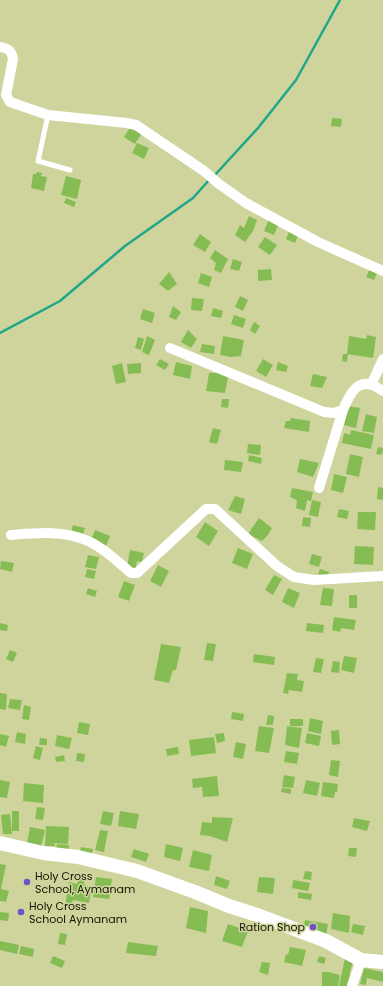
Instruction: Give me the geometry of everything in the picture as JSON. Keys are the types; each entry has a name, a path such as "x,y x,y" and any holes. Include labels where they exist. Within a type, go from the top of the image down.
{"main road":[{"path":"0,843 43,853 85,858 137,871 326,941 361,960 383,962"}],"street":[{"path":"0,47 9,50 13,59 6,95 10,102 48,115 132,124 204,171 219,184 246,203 318,242 383,271"},
{"path":"170,348 324,412 334,413 343,410"},
{"path":"371,385 383,359"},
{"path":"319,488 343,410 352,392 358,386 365,384 371,385 383,392"},
{"path":"11,535 59,533 76,537 99,548 134,574 137,573 206,509 211,508 276,566 294,577 314,580 383,576"},
{"path":"352,986 361,960"}],"lane":[{"path":"48,115 38,161 70,170"}],"building":[{"path":"332,118 342,119 341,127 331,126"},
{"path":"131,126 142,133 135,144 124,137"},
{"path":"137,143 149,148 144,159 132,153"},
{"path":"37,172 42,173 41,176 47,177 44,191 31,188 33,174 36,174"},
{"path":"66,176 81,180 77,199 61,195"},
{"path":"66,198 76,202 74,207 64,203"},
{"path":"249,216 257,220 253,231 245,242 235,235 240,225 244,228"},
{"path":"269,219 279,223 274,235 264,231"},
{"path":"290,229 299,233 295,243 286,239"},
{"path":"200,234 211,242 205,252 193,245"},
{"path":"265,237 277,245 270,255 258,247"},
{"path":"215,250 228,259 221,273 214,270 216,263 210,258"},
{"path":"233,259 242,262 239,271 230,269"},
{"path":"370,268 378,271 374,280 366,277"},
{"path":"271,269 272,280 258,281 258,270"},
{"path":"169,272 177,284 168,291 159,284"},
{"path":"201,273 212,277 209,287 198,283"},
{"path":"240,296 248,300 243,311 235,307"},
{"path":"192,298 204,299 202,311 191,310"},
{"path":"173,306 181,312 176,320 169,317"},
{"path":"213,308 223,311 221,318 211,316"},
{"path":"143,309 155,313 152,323 140,319"},
{"path":"234,315 246,319 243,328 231,324"},
{"path":"254,322 260,326 255,334 250,330"},
{"path":"188,330 197,339 191,348 181,342"},
{"path":"367,335 376,337 373,358 347,354 349,336 366,339"},
{"path":"147,336 155,340 149,355 142,352"},
{"path":"223,336 244,340 241,356 231,357 220,355"},
{"path":"138,337 144,339 141,350 135,348"},
{"path":"202,344 215,346 214,354 200,352"},
{"path":"343,354 348,354 347,362 342,361"},
{"path":"160,359 169,364 165,370 156,365"},
{"path":"263,359 273,365 266,377 256,371"},
{"path":"176,362 192,366 190,379 173,375"},
{"path":"278,362 288,366 286,372 276,370"},
{"path":"122,363 126,382 116,384 112,366"},
{"path":"141,363 141,373 128,374 127,364"},
{"path":"209,373 218,373 228,377 225,393 206,391"},
{"path":"313,374 327,377 322,388 310,386"},
{"path":"222,399 229,399 228,408 221,407"},
{"path":"348,406 360,408 356,428 344,425"},
{"path":"366,414 377,417 374,433 362,431"},
{"path":"291,418 310,421 309,432 284,428 286,421 290,421"},
{"path":"213,428 221,430 217,444 209,442"},
{"path":"351,430 374,435 371,449 342,443 344,433 350,435"},
{"path":"248,444 261,445 260,455 247,453"},
{"path":"378,447 383,448 382,455 376,454"},
{"path":"350,454 363,457 359,477 346,474"},
{"path":"249,455 262,458 261,464 248,461"},
{"path":"300,459 319,463 313,477 297,472"},
{"path":"225,460 243,462 241,472 224,470"},
{"path":"334,474 347,477 343,493 331,490"},
{"path":"378,487 383,488 383,500 377,499"},
{"path":"292,488 313,492 311,501 307,500 305,511 296,508 297,500 290,497"},
{"path":"235,496 245,499 241,514 228,510"},
{"path":"312,500 321,502 318,517 309,515"},
{"path":"339,509 349,511 347,519 337,517"},
{"path":"358,512 376,512 375,530 357,529"},
{"path":"303,517 311,518 310,527 302,526"},
{"path":"259,518 272,528 262,541 248,534"},
{"path":"205,522 218,531 209,546 196,537"},
{"path":"73,525 85,528 83,534 71,532"},
{"path":"95,530 110,536 105,549 90,542"},
{"path":"355,546 374,547 373,565 354,564"},
{"path":"238,548 253,554 247,569 232,563"},
{"path":"130,550 144,553 142,562 137,561 136,568 127,567"},
{"path":"312,554 322,557 319,567 309,564"},
{"path":"88,555 99,557 96,569 85,567"},
{"path":"1,561 14,563 12,572 0,569"},
{"path":"158,565 169,571 161,587 150,581"},
{"path":"87,569 96,571 94,579 85,577"},
{"path":"320,569 329,572 328,577 318,575"},
{"path":"274,575 282,579 273,595 265,590"},
{"path":"124,581 135,585 129,601 118,597"},
{"path":"88,588 97,591 95,597 86,594"},
{"path":"288,588 300,593 294,608 282,602"},
{"path":"323,588 334,589 332,606 320,605"},
{"path":"349,595 357,595 357,608 349,608"},
{"path":"334,617 356,620 354,630 341,628 340,632 332,630"},
{"path":"0,623 8,625 7,631 0,630"},
{"path":"307,623 324,625 323,633 306,631"},
{"path":"207,643 216,644 213,661 204,660"},
{"path":"161,644 181,647 176,670 173,670 169,683 154,680"},
{"path":"10,650 17,653 13,662 6,659"},
{"path":"254,654 275,657 274,665 253,662"},
{"path":"344,656 357,658 354,673 341,670"},
{"path":"316,658 324,659 321,673 313,672"},
{"path":"333,661 340,662 339,673 331,672"},
{"path":"287,673 298,674 297,680 304,681 302,692 289,690 288,694 283,693"},
{"path":"0,693 7,694 6,710 0,709"},
{"path":"10,699 22,700 20,710 8,708"},
{"path":"24,705 31,707 29,720 22,719"},
{"path":"232,712 244,714 243,721 231,719"},
{"path":"268,715 274,716 273,725 266,725"},
{"path":"310,718 323,721 321,734 308,731"},
{"path":"290,719 303,719 303,726 290,726"},
{"path":"79,722 90,724 88,735 77,733"},
{"path":"259,726 274,728 269,753 255,751"},
{"path":"287,726 302,728 299,748 285,745"},
{"path":"339,730 340,744 332,745 331,731"},
{"path":"17,732 26,734 25,744 15,742"},
{"path":"224,733 225,741 217,743 215,734"},
{"path":"307,733 321,736 319,746 305,743"},
{"path":"0,734 9,736 6,747 0,745"},
{"path":"57,735 72,738 69,749 55,746"},
{"path":"214,737 216,753 191,756 189,740"},
{"path":"40,738 47,739 47,745 39,745"},
{"path":"236,742 246,744 243,759 233,757"},
{"path":"36,746 43,748 40,760 33,758"},
{"path":"178,747 179,754 167,756 166,749"},
{"path":"286,751 299,753 297,764 284,762"},
{"path":"77,753 85,754 84,762 76,761"},
{"path":"64,755 65,761 56,762 55,757"},
{"path":"331,760 340,761 338,777 329,775"},
{"path":"284,775 295,777 293,788 282,787"},
{"path":"217,776 219,796 203,797 202,787 193,788 192,779"},
{"path":"0,780 10,782 7,798 0,797"},
{"path":"306,780 320,783 317,796 303,793"},
{"path":"323,782 338,784 337,792 335,792 334,798 321,796"},
{"path":"24,783 44,785 43,803 23,801"},
{"path":"282,788 291,789 291,794 281,792"},
{"path":"37,807 45,808 43,820 35,819"},
{"path":"12,811 19,811 19,831 12,831"},
{"path":"103,811 114,813 111,826 100,824"},
{"path":"120,811 139,814 136,829 118,826"},
{"path":"10,814 12,834 3,834 1,815"},
{"path":"212,817 233,818 227,842 210,836 200,835 202,822 212,823"},
{"path":"354,818 370,821 367,831 352,827"},
{"path":"46,826 69,827 68,844 52,843 55,844 55,846 45,846"},
{"path":"30,827 45,830 41,847 27,844"},
{"path":"100,830 108,831 104,852 95,850"},
{"path":"57,844 69,845 68,855 55,853"},
{"path":"166,844 183,848 180,861 164,857"},
{"path":"81,847 93,849 91,857 79,855"},
{"path":"349,848 357,848 356,857 348,856"},
{"path":"134,849 149,854 146,862 131,857"},
{"path":"193,850 212,855 209,871 189,867"},
{"path":"0,864 6,865 1,889 9,891 6,902 0,901"},
{"path":"305,871 312,872 311,880 303,879"},
{"path":"216,876 230,881 227,889 214,885"},
{"path":"79,877 85,878 84,885 92,887 89,903 73,900 71,908 65,906 69,882 77,884"},
{"path":"96,877 112,879 109,899 93,897"},
{"path":"259,877 275,878 273,894 257,892"},
{"path":"293,880 310,883 308,891 292,888"},
{"path":"298,892 312,894 311,900 298,898"},
{"path":"190,907 208,911 206,933 186,928"},
{"path":"0,912 9,913 8,921 0,920"},
{"path":"333,913 350,916 349,933 331,929"},
{"path":"305,920 328,924 326,936 303,929"},
{"path":"228,924 248,931 242,947 222,941"},
{"path":"353,924 365,926 363,935 351,932"},
{"path":"60,933 67,934 65,945 58,944"},
{"path":"0,941 19,945 17,954 0,950"},
{"path":"128,942 158,946 156,956 126,953"},
{"path":"21,946 34,949 33,957 19,954"},
{"path":"290,947 306,950 302,966 284,962"},
{"path":"53,956 65,961 62,968 50,963"},
{"path":"319,956 326,958 324,964 317,962"},
{"path":"345,958 353,960 347,986 339,986"},
{"path":"262,962 270,963 268,975 259,972"},
{"path":"364,968 383,972 383,982 367,978 366,985 360,984"},
{"path":"322,972 340,975 338,986 322,986"}],"waterway":[{"path":"214,176 258,128 296,80 340,0"},
{"path":"0,333 60,301 125,246 193,198 210,179"}],"place":[{"name":"Holy Cross School, Aymanam","path":"27,882"},
{"name":"Holy Cross School Aymanam","path":"21,912"},
{"name":"Ration Shop","path":"313,927"}]}
